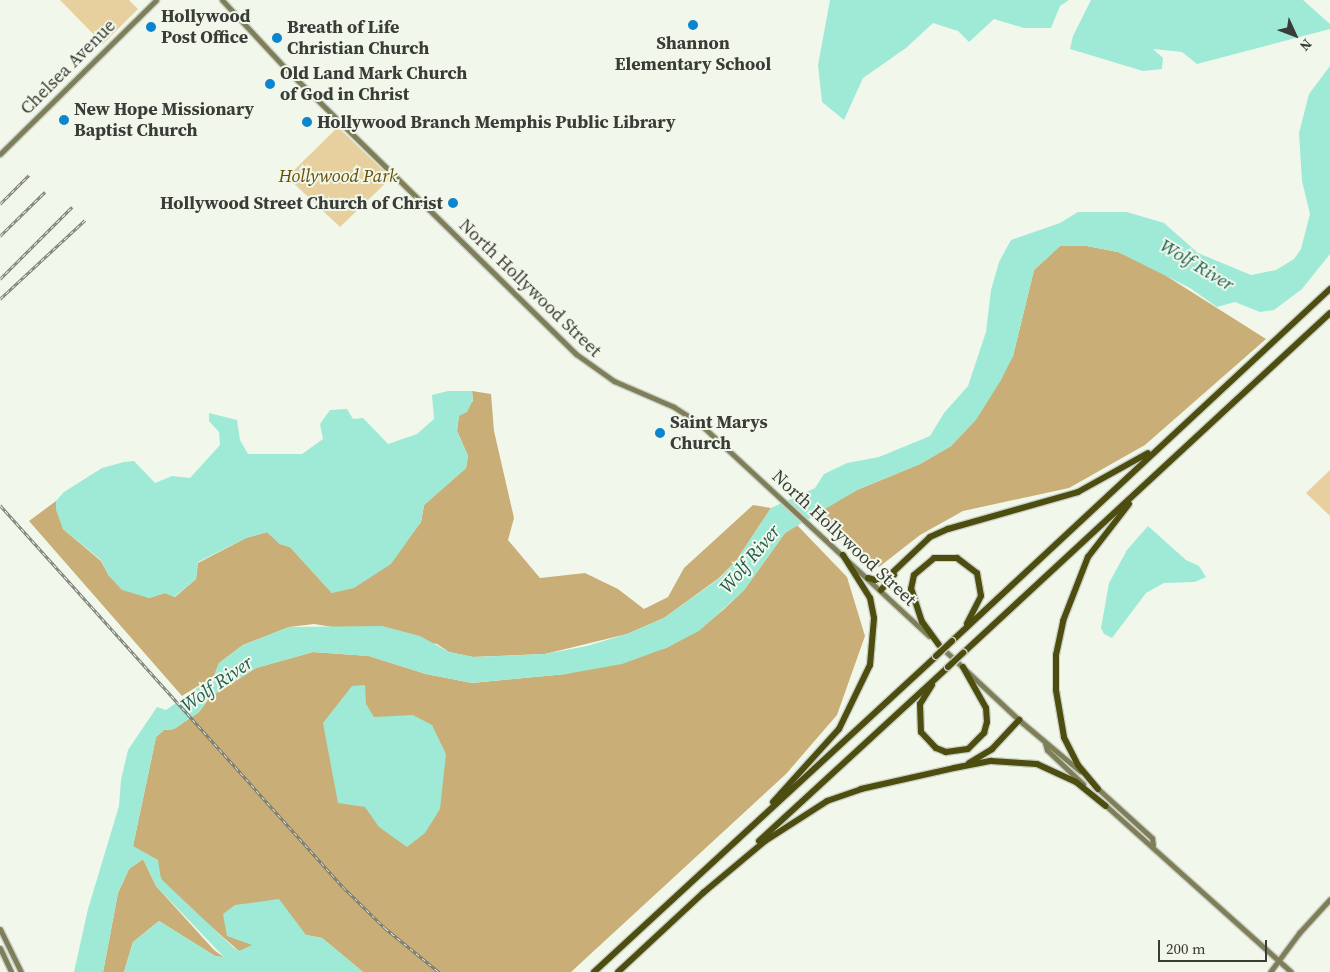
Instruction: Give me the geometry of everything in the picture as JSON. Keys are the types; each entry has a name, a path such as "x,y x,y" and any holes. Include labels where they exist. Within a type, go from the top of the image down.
{"highway":[{"path":"594,972 1330,289"},
{"path":"618,972 1330,313"},
{"path":"868,578 883,579 930,537 948,528 1078,492 1106,479 1173,434"},
{"path":"1098,789 1078,765 1062,724 1056,690 1056,655 1062,621 1074,586 1102,534 1160,470"},
{"path":"880,590 915,551"},
{"path":"706,868 824,749 850,711 863,685 874,642 874,618 870,598 843,555"},
{"path":"939,645 922,622 911,589 914,575 934,558 957,558 969,565 980,584 976,608 958,636"},
{"path":"937,678 920,704 919,723 921,732 936,748 956,753 977,742 987,722 986,708 963,667"},
{"path":"954,768 975,760 992,749 1019,720"},
{"path":"703,893 765,841 827,801 861,788 991,761 1037,764 1076,782 1106,806"}],"main road":[{"name":"Chelsea Avenue","path":"0,154 156,0"},
{"name":"North Hollywood Street","path":"222,0 287,70 576,354 614,381 674,407 700,424 1019,720 1045,743 1053,746 1152,838 1153,845"},
{"name":"North Hollywood Street","path":"1045,743 1047,750 1106,806 1153,845 1291,972"},
{"path":"1270,972 1330,899"},
{"path":"0,929 21,972"},
{"path":"0,948 11,972"}],"green space":[{"path":"60,0 129,0 138,9 103,44"},
{"name":"Hollywood Park","path":"338,127 391,178 340,227 287,177"},
{"path":"1330,470 1330,516 1306,493"}],"shaded area":[{"path":"1060,246 1087,246 1118,252 1149,265 1266,339 1145,445 1069,488 963,511 920,535 879,567 816,513 857,490 920,464 951,446 975,420 1013,356 1034,270"},
{"path":"472,391 491,394 494,431 514,518 508,540 540,578 585,573 618,589 644,609 668,597 684,568 753,505 771,508 736,561 719,578 664,618 627,634 545,654 473,657 449,652 437,644 314,624 289,627 243,645 219,663 214,676 182,696 29,521 56,501 63,529 101,561 109,576 149,598 165,593 175,597 196,579 198,563 246,538 267,532 280,544 290,547 332,593 404,544 421,522 424,505 466,468 468,456 457,431 459,415 473,401"},
{"path":"797,525 847,577 865,636 837,715 786,774 571,972 363,972 322,938 306,935 239,951 183,902 161,879 158,869 133,846 156,737 164,730 174,729 199,712 210,697 256,668 313,652 369,656 426,674 472,683 566,674 666,648 699,630 723,610 744,590 785,533"},
{"path":"143,859 156,886 214,950 225,958 215,956 159,921 133,942 124,972 103,972 118,893 129,869"}],"water":[{"path":"830,0 1069,0 1060,6 1051,28 1024,28 994,19 969,42 958,31 933,23 906,48 863,78 844,120 822,102 818,65"},
{"path":"1091,0 1303,0 1330,24 1330,29 1197,64 1182,52 1153,49 1163,58 1162,69 1143,71 1070,49 1073,36"},
{"name":"Wolf River","path":"1330,66 1330,254 1302,289 1274,310 1260,312 1235,302 1217,307 1190,288 1118,252 1087,246 1060,246 1034,270 1013,356 1001,380 976,420 951,446 920,464 857,490 785,533 744,590 699,631 666,648 622,664 566,674 472,683 426,674 369,656 313,652 256,668 210,697 199,712 174,729 164,730 156,737 133,846 158,860 161,879 239,951 252,945 227,936 223,914 235,905 279,899 306,935 322,938 363,972 124,972 133,942 159,921 215,956 224,957 156,886 143,859 129,869 118,893 103,972 74,972 88,909 119,806 121,780 128,750 157,707 166,710 214,676 219,663 243,645 289,627 382,626 420,636 449,652 474,657 545,654 587,646 627,634 664,618 720,578 736,561 771,508 815,488 824,474 847,463 879,457 930,436 944,413 968,386 986,332 991,290 999,262 1011,240 1060,223 1078,212 1127,212 1164,223 1198,253 1251,275 1276,270 1294,259 1301,249 1310,214 1302,181 1299,133 1309,94"},
{"path":"448,391 472,391 473,400 467,412 459,416 457,431 468,456 466,468 424,505 421,522 391,564 354,588 332,593 290,547 280,544 267,532 246,538 198,562 196,579 174,597 165,593 149,598 122,590 109,576 101,560 63,529 56,510 56,501 64,492 102,468 124,462 134,461 155,483 172,476 190,478 220,445 219,432 209,421 209,413 237,420 240,440 248,454 302,454 323,439 320,424 330,410 347,409 353,419 363,418 388,444 417,434 434,419 432,395"},
{"path":"1148,526 1186,560 1199,566 1206,577 1195,582 1164,583 1146,593 1112,638 1104,634 1101,628 1109,583 1127,550"},
{"path":"365,685 366,704 374,717 413,715 432,725 446,754 440,809 425,833 407,847 379,827 365,807 338,803 323,723 352,686"}],"railway":[{"path":"0,204 29,175"},
{"path":"0,236 45,192"},
{"path":"0,279 72,207"},
{"path":"0,299 85,220"},
{"path":"0,505 343,887 385,928 439,972"}],"place":[{"name":"Shannon Elementary School","path":"693,25"},
{"name":"Hollywood Post Office","path":"151,27"},
{"name":"Breath of Life Christian Church","path":"277,38"},
{"name":"Old Land Mark Church of God in Christ","path":"270,84"},
{"name":"New Hope Missionary Baptist Church","path":"64,120"},
{"name":"Hollywood Branch Memphis Public Library","path":"307,122"},
{"name":"Hollywood Street Church of Christ","path":"453,203"},
{"name":"Saint Marys Church","path":"660,433"}]}
